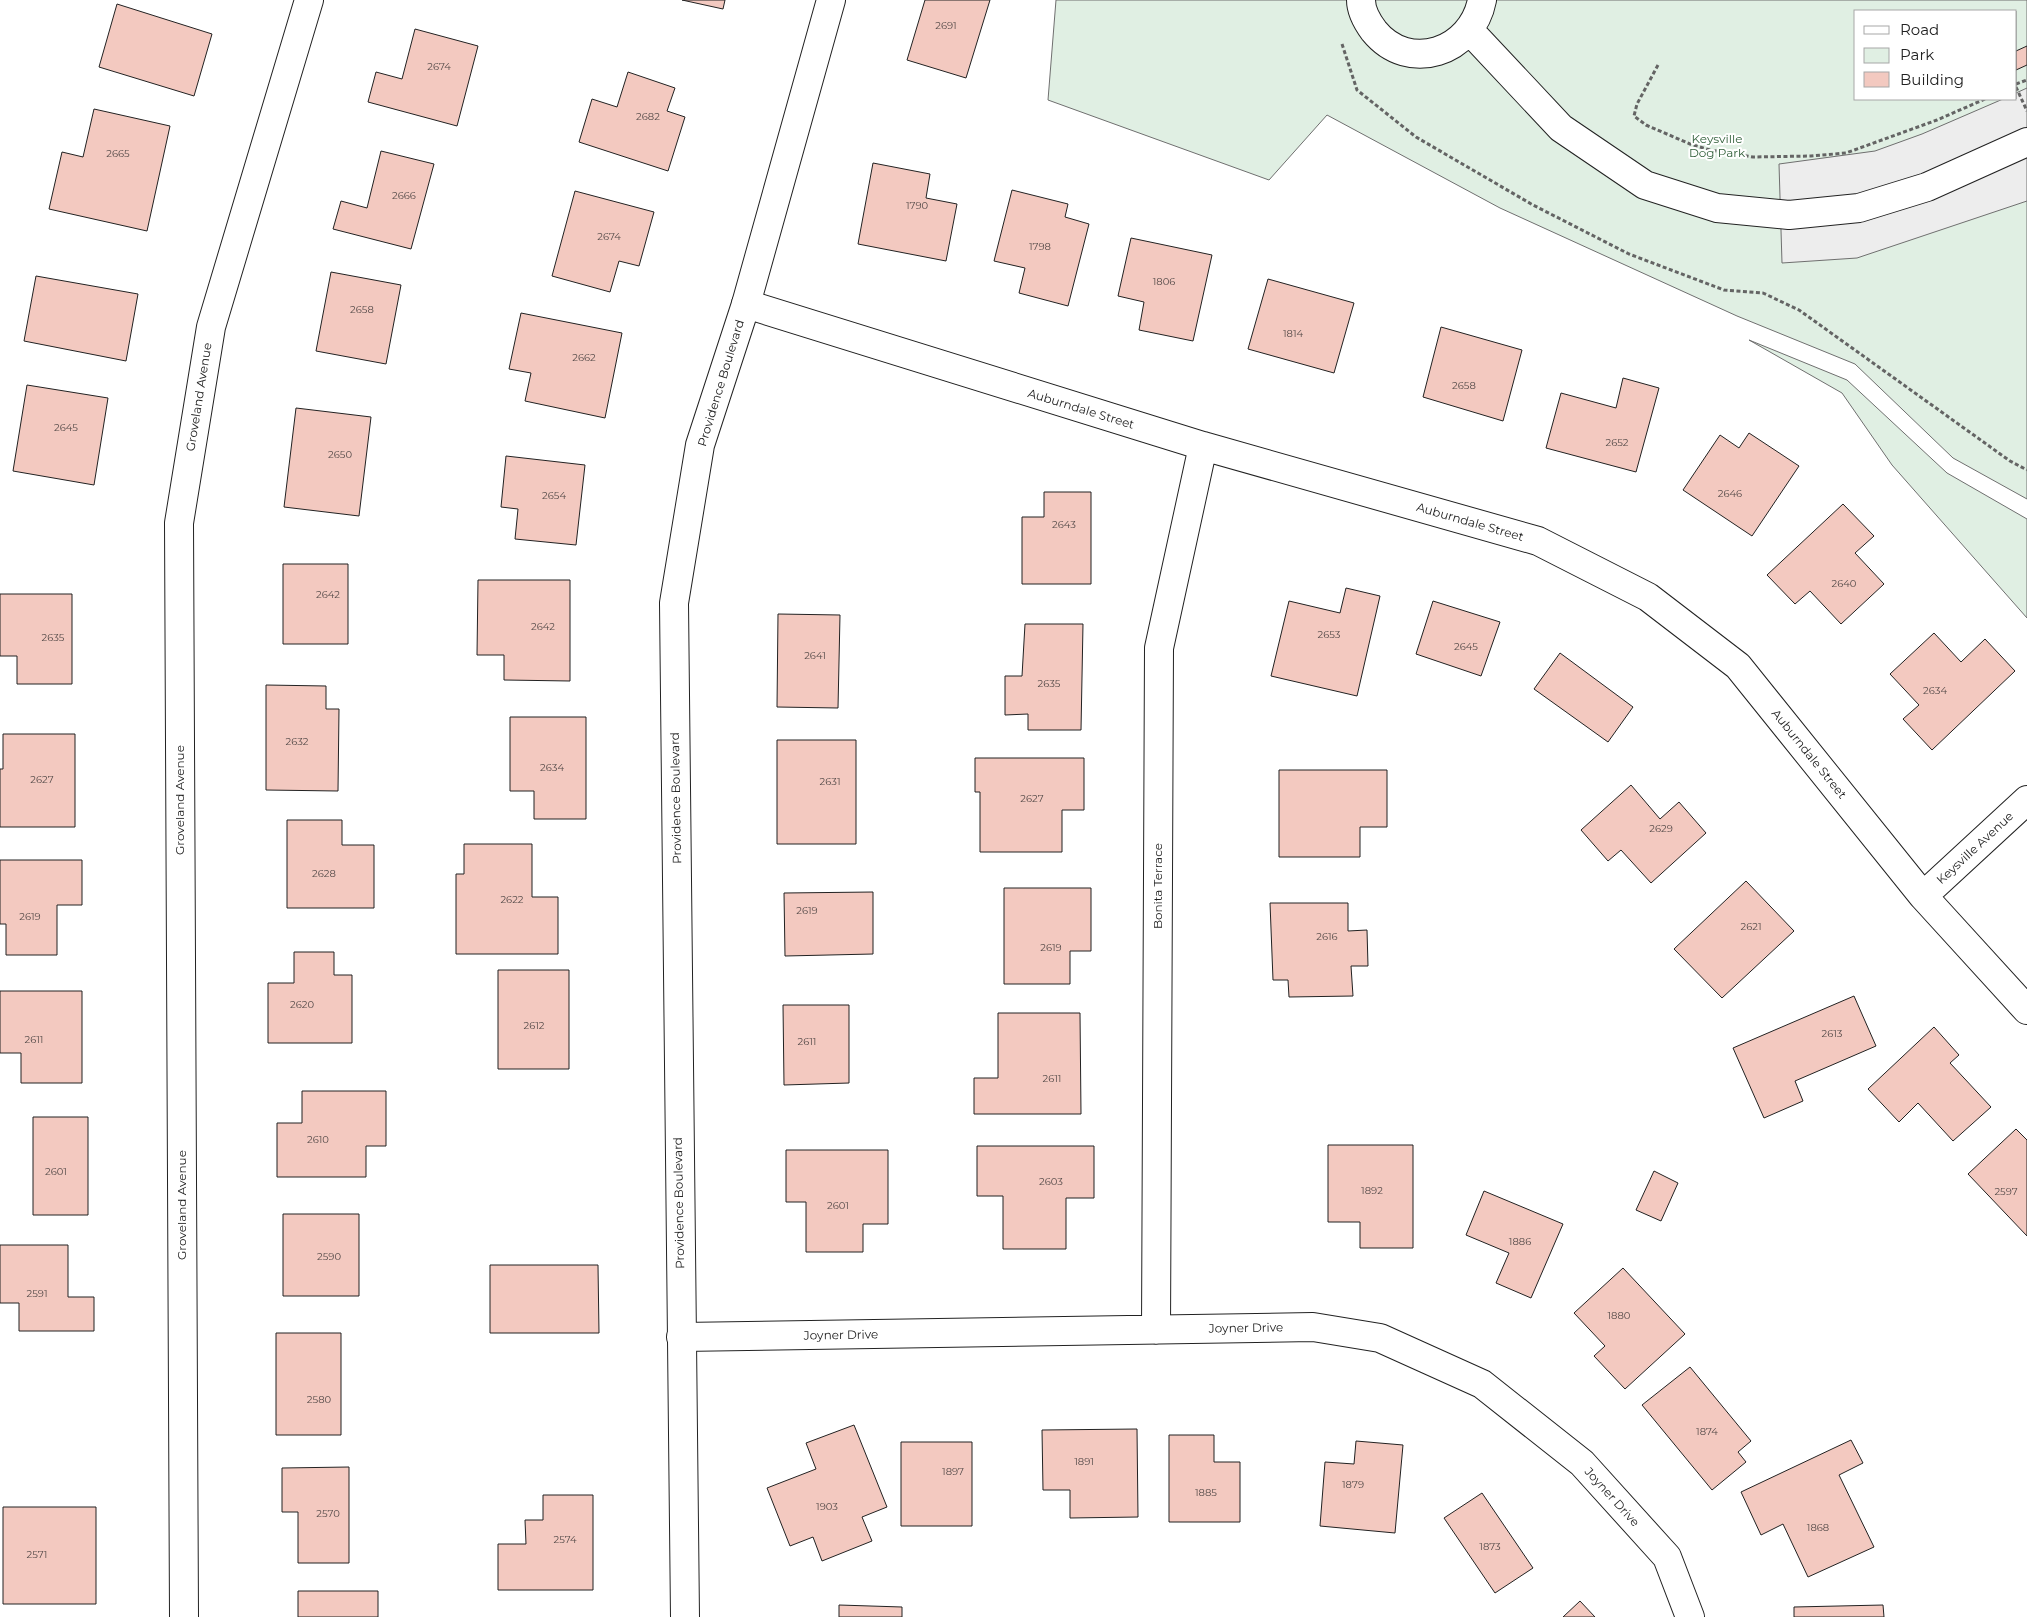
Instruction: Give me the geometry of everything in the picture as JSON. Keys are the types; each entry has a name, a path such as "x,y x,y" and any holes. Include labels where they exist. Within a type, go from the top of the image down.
{"street":[{"name":"Groveland Avenue","path":"184,1617 179,523 211,327 309,0"},
{"name":"Providence Boulevard","path":"685,1617 674,603 700,445 746,304 831,0"},
{"path":"1361,0 1368,24 1381,39 1398,49 1417,54 1437,52 1455,44 1470,31 1479,12 1482,0"},
{"path":"1470,31 1561,128 1646,185 1717,208 1789,215 1858,208 1927,187 2027,142"},
{"name":"Auburndale Street","path":"746,304 1203,446 1538,542 1648,597 1738,666 1923,896 2027,1010"},
{"name":"Bonita Terrace","path":"1156,1330 1160,648 1203,446"},
{"name":"Keysville Avenue","path":"1923,896 2027,800"},
{"name":"Joyner Drive","path":"681,1337 1313,1327 1380,1338 1482,1384 1582,1464 1667,1557 1690,1617"}],"path":[{"path":"1340,38 1357,90 1416,137 1533,205 1630,254 1724,290 1763,293 1799,310 2010,461 2027,470"},
{"path":"1658,65 1637,104 1634,116 1646,125 1690,144 1710,150 1753,157 1846,153 1937,120 1983,100"},
{"path":"2017,87 2027,112"}],"green space":[{"name":"Keysville Dog Park","path":"1056,0 2027,0 2027,499 1953,458 1855,364 1737,316 1500,208 1327,115 1269,180 1048,100"},
{"path":"1749,340 1847,380 1947,473 2027,519 2027,618 1892,465 1842,393"}],"shaded area":[{"path":"2027,88 2027,201 1857,258 1782,263 1779,164 1875,151 1922,134 2001,100 2017,100 2017,93"}],"building":[{"path":"682,0 725,0 723,9"},
{"path":"925,0 990,0 966,78 907,60"},
{"path":"117,4 212,34 194,96 99,67"},
{"path":"415,29 478,46 457,126 368,102 376,72 402,79"},
{"path":"2027,46 2027,65 2017,70 2017,51"},
{"path":"628,72 675,88 667,111 685,117 668,171 579,142 592,99 617,107"},
{"path":"94,109 170,126 147,231 49,209 62,152 83,157"},
{"path":"381,151 434,164 411,249 333,229 341,201 367,208"},
{"path":"873,163 930,174 926,198 957,204 946,261 858,244"},
{"path":"1012,190 1068,204 1065,217 1089,224 1068,306 1019,293 1025,268 994,261"},
{"path":"575,191 654,212 639,266 619,261 610,292 552,276"},
{"path":"1131,238 1212,255 1193,341 1139,330 1144,302 1118,296"},
{"path":"331,272 401,285 386,364 316,351"},
{"path":"36,276 138,294 126,361 24,341"},
{"path":"1268,279 1354,303 1334,373 1248,349"},
{"path":"521,313 622,333 605,418 525,401 531,373 509,369"},
{"path":"1441,327 1522,350 1503,421 1423,397"},
{"path":"1623,378 1659,388 1636,472 1546,448 1561,393 1616,408"},
{"path":"27,385 108,398 94,485 13,471"},
{"path":"296,408 371,417 359,516 284,507"},
{"path":"1749,433 1799,466 1752,536 1683,490 1720,435 1739,448"},
{"path":"506,456 585,465 576,545 515,539 518,509 501,507"},
{"path":"1044,492 1091,492 1091,584 1022,584 1022,517 1044,517"},
{"path":"1843,504 1874,536 1855,553 1884,584 1841,624 1810,591 1795,604 1767,575"},
{"path":"283,564 348,564 348,644 283,644"},
{"path":"478,580 570,580 570,681 504,680 504,655 477,655"},
{"path":"1346,588 1380,596 1357,696 1271,676 1289,601 1340,613"},
{"path":"0,594 72,594 72,684 17,684 17,656 0,656"},
{"path":"1433,601 1500,622 1481,676 1416,654"},
{"path":"778,614 840,615 838,708 777,707"},
{"path":"1025,624 1083,624 1081,730 1028,730 1028,714 1005,715 1005,676 1022,676"},
{"path":"1934,633 1961,662 1985,639 2015,671 1932,750 1903,719 1919,705 1890,674"},
{"path":"1560,653 1633,707 1608,742 1534,689"},
{"path":"266,685 326,686 326,709 339,709 338,791 266,790"},
{"path":"510,717 586,717 586,819 534,819 534,791 510,791"},
{"path":"3,734 75,734 75,827 0,827 0,769 3,769"},
{"path":"777,740 856,740 856,844 777,844"},
{"path":"975,758 1084,758 1084,810 1062,810 1062,852 980,852 980,792 975,792"},
{"path":"1279,770 1387,770 1387,827 1360,827 1360,857 1279,857"},
{"path":"1631,785 1660,819 1679,802 1706,833 1651,883 1621,850 1608,861 1581,830"},
{"path":"287,820 342,820 342,845 374,845 374,908 287,908"},
{"path":"464,844 532,844 532,897 558,897 558,954 456,954 456,874 464,874"},
{"path":"0,860 82,860 82,905 57,905 57,955 6,955 6,924 0,924"},
{"path":"1746,881 1794,931 1722,998 1674,949"},
{"path":"1004,888 1091,888 1091,951 1070,951 1070,984 1004,984"},
{"path":"873,892 873,954 785,956 784,893"},
{"path":"1270,903 1348,903 1348,931 1367,930 1368,966 1351,966 1353,996 1289,997 1288,980 1273,980"},
{"path":"294,952 334,952 334,975 352,975 352,1043 268,1043 268,983 294,983"},
{"path":"498,970 569,970 569,1069 498,1069"},
{"path":"0,991 82,991 82,1083 21,1083 21,1053 0,1053"},
{"path":"1854,996 1876,1046 1795,1081 1803,1101 1764,1118 1733,1048"},
{"path":"783,1005 849,1005 849,1083 784,1085"},
{"path":"998,1013 1080,1013 1081,1114 974,1114 974,1078 998,1078"},
{"path":"1934,1027 1959,1055 1950,1063 1991,1107 1953,1141 1918,1103 1899,1122 1868,1089"},
{"path":"302,1091 386,1091 386,1146 366,1146 366,1177 277,1177 277,1123 302,1123"},
{"path":"33,1117 88,1117 88,1215 33,1215"},
{"path":"2016,1129 2027,1140 2027,1236 1968,1174"},
{"path":"1328,1145 1413,1145 1413,1248 1360,1248 1360,1222 1328,1222"},
{"path":"977,1146 1094,1146 1094,1198 1066,1198 1066,1249 1003,1249 1003,1196 977,1196"},
{"path":"786,1150 888,1150 888,1224 863,1224 863,1252 806,1252 806,1202 786,1202"},
{"path":"1654,1171 1678,1183 1661,1221 1636,1210"},
{"path":"1484,1191 1563,1224 1531,1298 1496,1283 1509,1253 1466,1235"},
{"path":"283,1214 359,1214 359,1296 283,1296"},
{"path":"0,1245 68,1245 68,1297 94,1297 94,1331 19,1331 19,1303 0,1303"},
{"path":"490,1265 598,1265 599,1333 490,1333"},
{"path":"1623,1268 1685,1334 1625,1389 1594,1356 1605,1346 1574,1313"},
{"path":"276,1333 341,1333 341,1435 276,1435"},
{"path":"1690,1367 1751,1441 1738,1452 1746,1462 1712,1490 1642,1405"},
{"path":"854,1425 887,1507 862,1517 872,1541 822,1561 813,1537 790,1546 767,1488 816,1469 806,1443"},
{"path":"1137,1429 1138,1517 1070,1518 1070,1490 1043,1490 1042,1430"},
{"path":"1169,1435 1214,1435 1214,1462 1240,1462 1240,1522 1169,1522"},
{"path":"1851,1440 1863,1463 1839,1475 1874,1547 1808,1577 1783,1524 1761,1535 1741,1492"},
{"path":"1356,1441 1403,1445 1395,1533 1320,1526 1325,1462 1354,1464"},
{"path":"901,1442 972,1442 972,1526 901,1526"},
{"path":"349,1467 349,1563 298,1563 298,1512 282,1512 282,1468"},
{"path":"1482,1493 1533,1568 1495,1593 1444,1518"},
{"path":"543,1495 593,1495 593,1590 498,1590 498,1544 526,1544 525,1520 543,1520"},
{"path":"3,1507 96,1507 96,1604 3,1604"},
{"path":"298,1591 378,1591 378,1617 298,1617"},
{"path":"1580,1601 1595,1617 1563,1617"},
{"path":"839,1605 902,1607 902,1617 839,1617"},
{"path":"1883,1605 1884,1617 1794,1617 1794,1607"}]}
